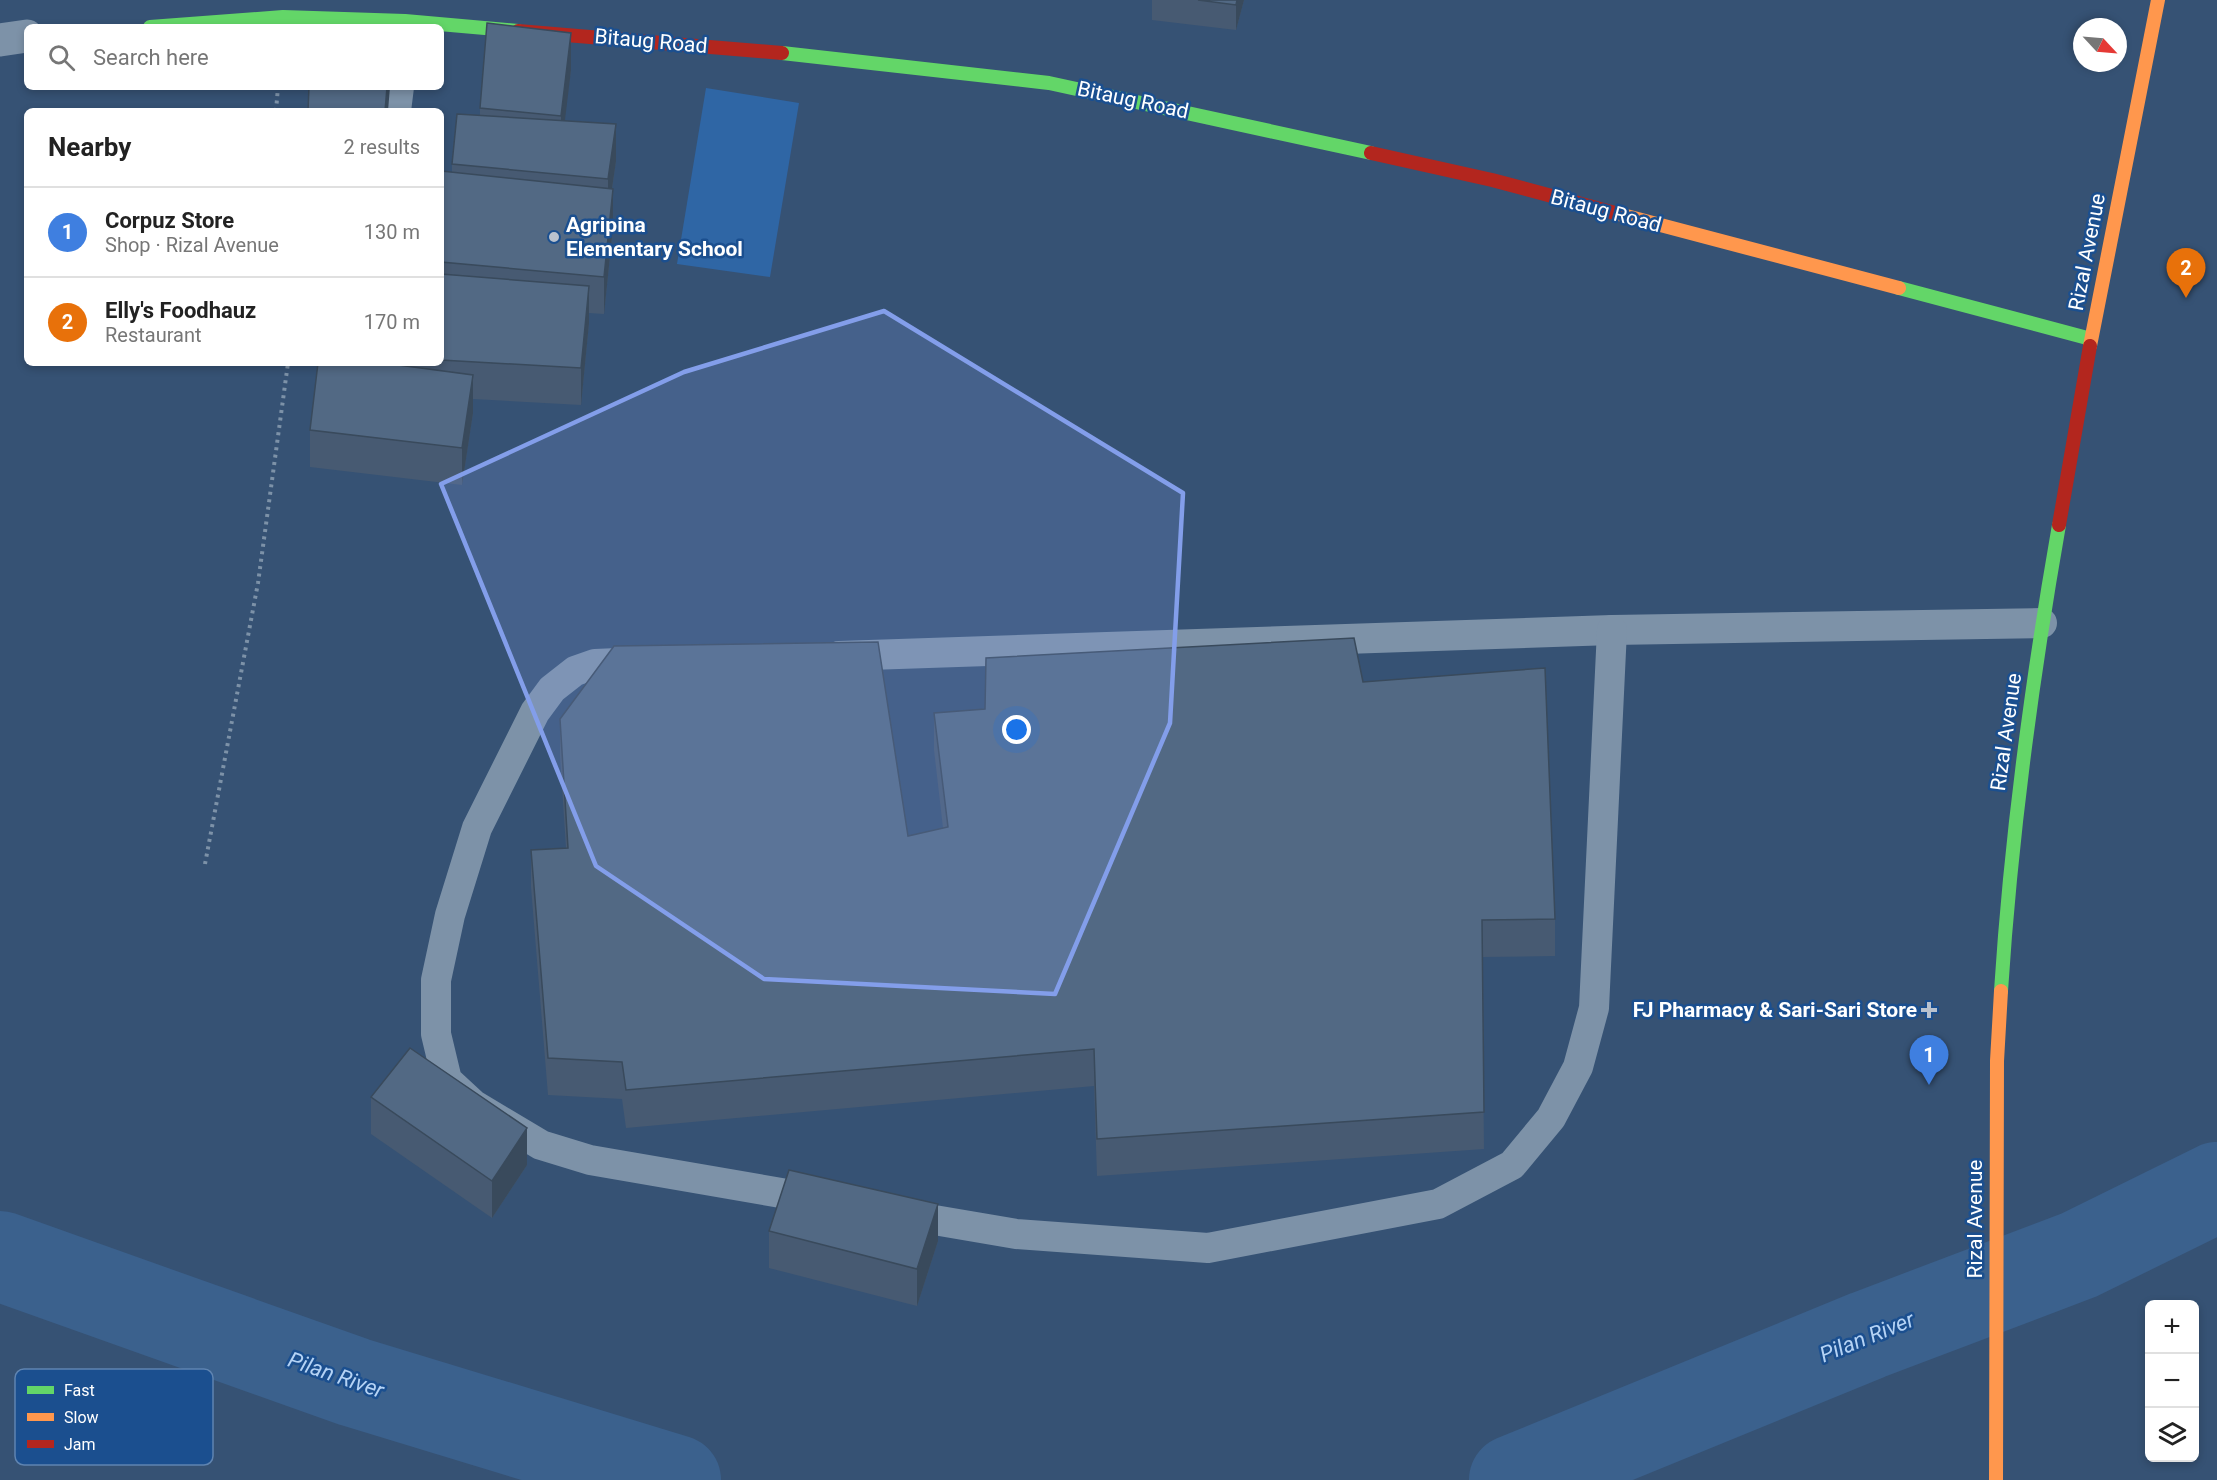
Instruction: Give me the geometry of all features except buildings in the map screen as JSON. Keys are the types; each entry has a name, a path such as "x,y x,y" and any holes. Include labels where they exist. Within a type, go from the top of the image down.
{"street":[{"name":"Rizal Avenue","path":"1996,1480 1997,1061 2005,930 2017,808 2042,623 2091,339 2158,0"},
{"name":"Bitaug Road","path":"190,24 282,17 404,24"},
{"name":"Bitaug Road","path":"444,27 831,57 1049,83 1492,180 2091,339"},
{"path":"0,40 24,36"}],"lane":[{"path":"396,108 399,90"},
{"path":"810,657 1612,630 2042,623"},
{"path":"878,1210 1016,1234 1208,1248 1438,1204 1512,1165 1551,1118 1578,1067 1594,1008 1612,630"},
{"path":"666,662 595,664 575,671 552,689 535,712 477,828 450,915 436,980 436,1034 447,1080 474,1105 541,1145 590,1160 843,1204"}],"path":[{"path":"276,108 278,90"},
{"path":"205,864 258,583 288,366"}],"highlighted area":[{"path":"884,311 1183,493 1170,723 1055,994 764,979 596,866 441,484 684,372"}],"shaded area":[{"path":"706,88 799,103 770,277 677,264"}],"waterway":[{"name":"Pilan River","path":"1514,1480 1868,1335 2079,1255 2217,1187"},
{"name":"Pilan River","path":"0,1256 354,1382 676,1480"}],"traffic: fast":[{"path":"190,24 283,17 439,24"},
{"path":"444,24 518,31"},
{"path":"782,53 1049,83 1371,153"},
{"path":"1899,288 2091,339"},
{"path":"2001,991 2010,874 2024,757 2059,525"}],"traffic: slow":[{"path":"2090,346 2158,0"},
{"path":"1615,213 1899,288"},
{"path":"1996,1480 1997,1061 2001,991"}],"traffic: jam":[{"path":"518,31 782,53"},
{"path":"1371,153 1492,180 1615,213"},
{"path":"2059,525 2090,346"}],"place":[{"name":"Agripina Elementary School","path":"554,237"},
{"name":"Elly's Foodhauz","path":"2186,298"},
{"name":"FJ Pharmacy & Sari-Sari Store","path":"1929,1010"},
{"name":"Corpuz Store","path":"1929,1085"}]}
